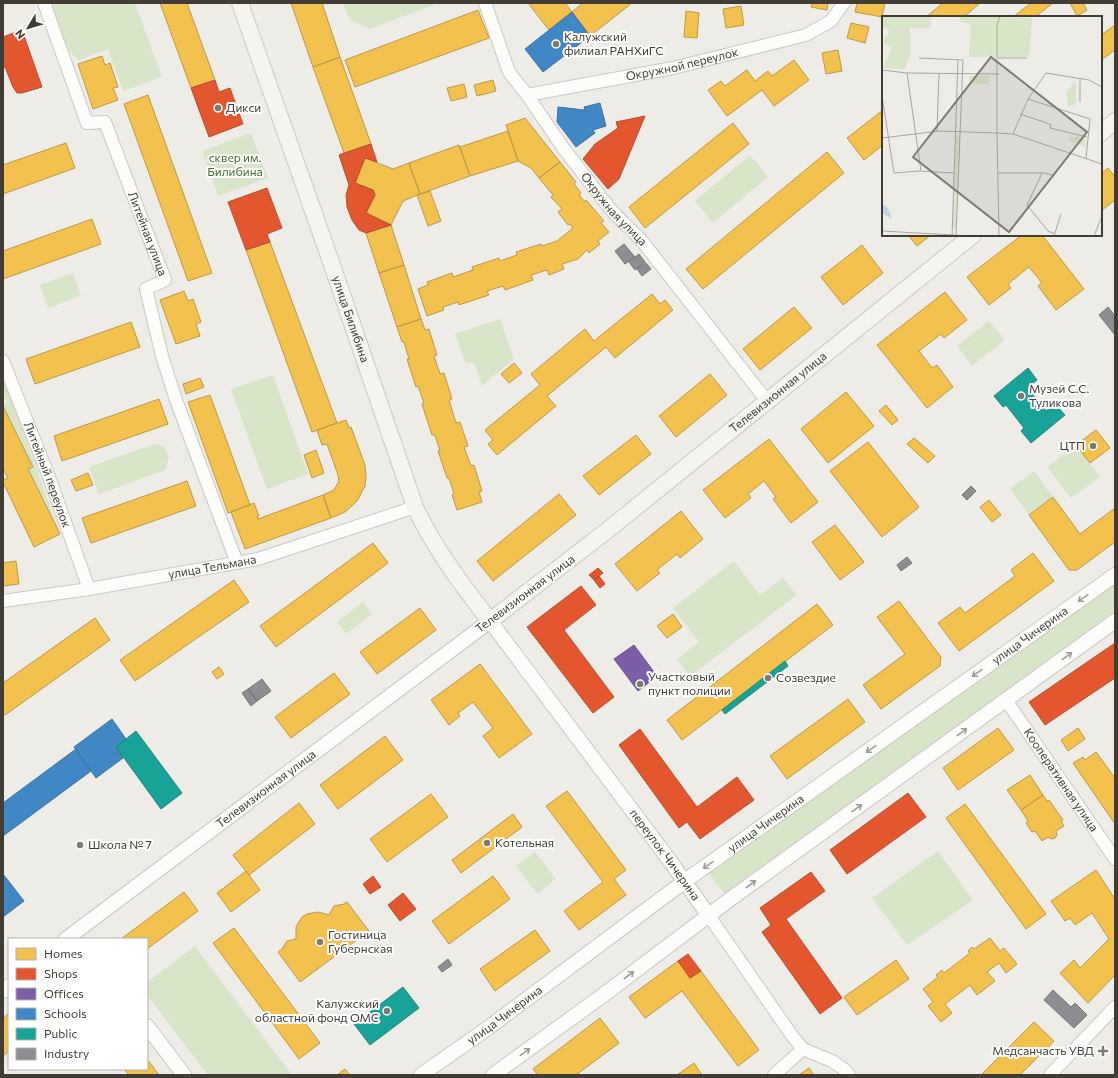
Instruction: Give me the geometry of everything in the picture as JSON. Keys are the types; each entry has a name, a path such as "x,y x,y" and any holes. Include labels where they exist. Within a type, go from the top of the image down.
{"main road":[{"name":"улица Билибина","path":"240,3 334,270 415,507 437,547 467,592 490,621"},
{"path":"1102,131 1115,121"},
{"name":"Телевизионная улица","path":"490,621 585,548 972,236"}],"street":[{"name":"Литейная улица","path":"44,3 87,123 105,122 165,280 146,290 162,356 176,400 237,563"},
{"name":"Окружная улица","path":"485,3 509,72 527,95 564,149 607,204 642,241 767,401"},
{"name":"Окружной переулок","path":"527,95 673,68 806,35 831,21 844,3"},
{"name":"Литейный переулок","path":"3,361 49,477 89,589"},
{"name":"улица Тельмана","path":"3,601 89,589 258,560 415,507"},
{"name":"улица Чичерина","path":"421,1075 488,1028 685,882 1115,575"},
{"name":"переулок Чичерина","path":"490,621 588,750 685,882 793,1037 803,1049 832,1061 845,1070 849,1075"},
{"name":"Телевизионная улица","path":"74,936 490,621"},
{"path":"493,1075 1115,621"},
{"name":"Кооперативная улица","path":"1006,700 1115,860"},
{"path":"1050,1075 1115,1007"},
{"path":"148,1027 184,1075"},
{"path":"774,1075 803,1049"}],"green space":[{"path":"50,3 135,3 162,77 123,91 108,49 79,60 68,50"},
{"path":"343,3 436,4 370,29 350,20"},
{"name":"сквер им. Билибина","path":"251,133 268,178 218,196 202,151"},
{"path":"750,155 768,177 713,223 695,201"},
{"path":"73,273 81,296 48,308 40,285"},
{"path":"500,319 514,359 482,386 475,363 465,362 455,334"},
{"path":"989,321 1005,340 972,366 957,346"},
{"path":"3,375 60,534 28,469 33,466 3,406 3,404 7,402 3,394"},
{"path":"273,375 308,474 267,489 231,389"},
{"path":"154,444 165,447 169,458 165,470 99,494 89,467"},
{"path":"1076,445 1100,477 1071,498 1047,467"},
{"path":"1034,471 1053,497 1029,515 1010,488"},
{"path":"734,561 760,595 783,578 797,595 690,676 677,659 699,642 673,608"},
{"path":"1115,575 1115,623 729,900 705,868"},
{"path":"363,602 372,614 346,634 337,622"},
{"path":"938,851 973,900 907,945 872,898"},
{"path":"535,852 556,879 537,894 516,866"},
{"path":"195,946 292,1075 208,1075 148,996 148,981"}],"building: Homes":[{"path":"160,3 187,3 215,80 191,88"},
{"path":"291,3 322,3 340,57 313,67"},
{"path":"528,3 565,3 572,12 549,30"},
{"path":"583,3 632,3 590,36 572,12"},
{"path":"812,3 828,3 827,10 811,7"},
{"path":"857,3 885,3 882,17 855,12"},
{"path":"943,3 980,3 965,16 927,16"},
{"path":"1031,3 1053,3 1036,16 1014,16"},
{"path":"1070,3 1083,3 1087,10 1077,16"},
{"path":"741,6 744,25 726,28 723,9"},
{"path":"478,10 489,38 355,87 345,60"},
{"path":"686,11 699,13 697,38 684,37"},
{"path":"851,23 869,27 865,43 847,38"},
{"path":"1115,25 1115,50 1102,59 1102,34"},
{"path":"838,50 842,71 826,74 822,53"},
{"path":"102,56 105,65 110,63 118,87 113,88 118,100 93,109 78,64"},
{"path":"340,57 371,144 344,153 313,67"},
{"path":"794,60 809,80 774,106 762,90 727,116 708,90 721,81 725,86 747,70 755,81 768,71 772,76"},
{"path":"493,80 496,91 477,96 474,85"},
{"path":"464,84 467,97 451,101 447,88"},
{"path":"148,95 212,273 188,281 124,104"},
{"path":"882,111 882,146 864,160 847,138"},
{"path":"525,118 560,162 539,178 531,168 518,161 506,125"},
{"path":"733,123 749,144 645,228 629,207"},
{"path":"508,131 518,161 470,176 460,147"},
{"path":"66,143 75,168 3,194 3,165"},
{"path":"459,145 470,176 420,194 409,163"},
{"path":"827,152 844,173 703,289 686,269"},
{"path":"365,158 393,169 409,163 420,194 403,201 391,225 366,213 375,195 373,190 355,183"},
{"path":"560,162 576,182 574,184 581,193 579,195 585,202 586,200 604,221 601,223 609,232 598,241 600,244 589,253 587,250 578,259 562,264 564,269 549,275 547,270 531,275 533,280 505,290 503,286 487,291 489,295 459,305 458,302 443,307 444,310 427,316 418,289 428,285 427,282 452,273 453,277 473,270 472,267 499,258 500,261 517,255 516,252 541,244 542,246 557,241 573,228 570,224 568,225 558,212 562,209 551,197 553,195 539,178"},
{"path":"1108,168 1115,177 1115,200 1102,210 1102,173"},
{"path":"430,191 441,221 428,226 417,195"},
{"path":"92,219 101,244 3,279 3,251"},
{"path":"391,225 404,265 379,273 366,233"},
{"path":"909,236 930,236 917,246"},
{"path":"1021,236 1043,236 1084,289 1056,310 1038,286 1042,283 1029,267 1008,284 1011,288 989,305 967,277"},
{"path":"270,242 337,423 312,432 246,250"},
{"path":"862,245 883,273 843,305 821,277"},
{"path":"404,265 421,319 397,327 379,273"},
{"path":"184,291 188,301 193,299 201,322 196,324 200,336 176,344 160,300"},
{"path":"945,292 967,320 944,338 941,334 919,351 932,368 937,365 953,387 927,408 877,345"},
{"path":"652,294 660,304 665,300 673,310 615,358 606,347 547,396 556,406 497,455 488,444 493,440 485,430 540,385 531,374 585,329 594,341"},
{"path":"794,307 812,328 760,370 743,349"},
{"path":"421,319 425,330 429,329 437,355 434,356 440,374 444,373 452,399 449,400 456,423 460,422 468,446 464,447 471,466 474,465 482,491 479,492 482,502 457,510 452,495 454,494 449,478 447,478 438,451 440,451 435,435 432,435 422,404 424,403 418,386 416,387 407,359 409,359 404,342 402,342 397,327"},
{"path":"131,322 140,347 35,384 26,359"},
{"path":"514,363 522,373 509,383 501,374"},
{"path":"710,374 727,395 676,437 659,416"},
{"path":"200,378 204,387 186,394 183,384"},
{"path":"846,392 874,426 828,463 801,429"},
{"path":"210,395 250,505 228,513 188,402"},
{"path":"159,399 168,424 62,461 54,436"},
{"path":"886,405 898,420 892,425 879,411"},
{"path":"3,406 33,467 28,469 60,534 34,547 3,482 3,480 8,478 3,469"},
{"path":"346,420 349,428 351,427 365,465 365,486 357,501 345,512 331,518 323,495 334,490 339,481 327,444 322,445 317,430"},
{"name":"ЦТП","path":"1096,430 1110,448 1090,463 1076,445"},
{"path":"636,435 651,454 599,495 583,476"},
{"path":"914,438 935,456 928,463 907,444"},
{"path":"769,439 818,502 791,523 773,499 776,497 764,481 748,494 751,498 725,518 703,490"},
{"path":"868,442 919,507 882,537 830,471"},
{"path":"316,450 324,473 312,478 304,455"},
{"path":"88,473 93,485 76,491 71,480"},
{"path":"187,481 196,506 91,543 82,518"},
{"path":"559,494 576,515 493,581 477,561"},
{"path":"323,495 331,518 245,549 231,512 254,503 259,516 257,516 258,519"},
{"path":"1053,497 1080,534 1115,508 1115,542 1077,570 1069,570 1029,515"},
{"path":"989,500 1001,515 992,522 980,507"},
{"path":"681,511 703,539 680,558 677,554 657,570 660,573 637,591 615,564"},
{"path":"835,525 864,562 840,580 812,542"},
{"path":"373,543 388,563 276,647 260,626"},
{"path":"1033,553 1054,581 959,651 938,623 960,607 965,613 1015,576 1011,570"},
{"path":"16,561 19,584 3,586 3,563"},
{"path":"234,580 249,602 135,681 120,660"},
{"path":"899,601 941,657 940,666 881,709 863,685 905,654 877,617"},
{"path":"817,604 833,625 682,740 667,720"},
{"path":"420,608 436,630 377,674 360,652"},
{"path":"673,614 682,627 667,638 657,626"},
{"path":"95,618 110,640 5,715 3,713 3,683"},
{"path":"480,664 532,734 499,758 483,736 493,728 473,702 458,713 460,716 449,725 431,700"},
{"path":"219,667 224,674 217,679 212,672"},
{"path":"334,673 350,694 291,738 275,717"},
{"path":"848,699 865,722 787,779 770,756"},
{"path":"998,728 1014,750 958,790 943,768"},
{"path":"1078,728 1085,739 1068,751 1061,740"},
{"path":"385,736 403,760 338,809 320,785"},
{"path":"1096,752 1115,778 1115,824 1073,763 1083,757 1085,760"},
{"path":"1030,775 1043,795 1021,810 1007,790"},
{"path":"567,791 626,870 614,879 626,895 579,930 564,911 603,882 546,806"},
{"path":"431,794 448,817 387,862 370,839"},
{"path":"1043,795 1047,801 1049,800 1063,820 1061,821 1064,826 1056,831 1057,835 1055,838 1052,839 1048,837 1042,841 1035,831 1032,832 1026,823 1028,821 1021,810"},
{"path":"299,803 315,824 249,875 233,855"},
{"path":"965,804 1046,914 1026,929 946,818"},
{"name":"Котельная","path":"513,814 522,827 461,873 452,860"},
{"path":"1096,870 1115,899 1115,975 1088,1003 1060,973 1074,960 1080,968 1109,939 1092,913 1075,925 1070,918 1065,921 1051,901"},
{"path":"246,871 260,890 231,912 217,893"},
{"path":"493,876 510,899 449,944 432,921"},
{"path":"184,892 198,911 148,948 148,938 122,938"},
{"name":"Гостиница Губернская","path":"347,902 369,931 300,982 278,952 287,941 296,939 296,927 302,917 307,914 318,912 329,915 334,906"},
{"path":"234,928 320,1043 299,1059 213,943"},
{"path":"535,930 550,951 495,991 480,969"},
{"path":"990,938 1000,951 1004,948 1017,964 1006,973 999,963 987,972 995,981 977,995 970,985 945,1004 952,1013 941,1022 928,1006 933,1002 923,989 938,977 936,975 942,970 944,973 970,953 968,951 972,947 974,949"},
{"path":"896,960 909,979 857,1015 844,997"},
{"path":"678,961 690,978 701,971 759,1050 738,1066 682,991 645,1018 629,997"},
{"path":"8,1014 8,1052 3,1056 3,1018"},
{"path":"600,1018 619,1043 576,1075 538,1075 533,1069"},
{"path":"1034,1022 1054,1041 1020,1075 981,1075"},
{"path":"148,1060 159,1075 129,1075 125,1070 148,1070"},
{"path":"694,1063 702,1075 677,1075"},
{"path":"809,1068 813,1074 799,1075"},
{"path":"345,1069 350,1075 337,1075"}],"building: Shops":[{"path":"22,30 42,87 17,93 5,67 3,68 3,37"},
{"name":"Дикси","path":"215,80 219,92 230,88 243,124 209,137 191,88"},
{"path":"645,116 619,179 608,189 583,159 595,144 618,128 616,122"},
{"path":"371,144 377,162 365,158 355,183 373,190 375,195 366,213 391,225 366,233 359,230 352,220 347,207 346,195 349,185 339,155"},
{"path":"267,188 282,228 267,234 270,242 246,250 228,202"},
{"path":"598,568 603,573 594,580 589,575"},
{"path":"599,576 605,584 600,588 594,580"},
{"path":"581,586 596,605 564,630 614,697 593,713 527,627"},
{"path":"1115,643 1115,678 1045,725 1029,702"},
{"path":"640,729 697,807 737,777 754,800 700,839 687,822 679,828 619,745"},
{"path":"908,793 926,817 847,874 830,850"},
{"path":"811,872 825,891 786,919 842,998 820,1014 762,932 771,925 760,908"},
{"path":"373,876 381,887 370,894 363,884"},
{"path":"403,893 416,909 400,921 388,905"},
{"path":"688,954 701,971 690,978 678,961"}],"building: Offices":[{"path":"634,645 657,676 638,691 614,659"}],"building: Schools":[{"name":"Калужский филиал РАНХиГС","path":"572,12 590,36 543,72 525,49"},
{"path":"600,103 606,126 593,130 595,133 576,147 557,122 558,107 585,110 584,107"},
{"path":"112,719 126,739 116,747 123,758 96,778 74,747"},
{"path":"76,749 91,771 3,836 3,803"},
{"path":"3,874 24,901 3,917"}],"building: Public":[{"path":"1028,368 1037,380 1027,388 1046,411 1055,404 1065,415 1031,443 1021,431 1024,428 1006,405 1003,407 994,396"},
{"name":"Созвездие","path":"785,661 788,666 725,714 722,710"},
{"path":"136,731 182,793 161,809 116,747"},
{"path":"403,987 419,1008 370,1045 354,1024"}],"building: Industry":[{"path":"624,244 635,257 625,264 615,251"},
{"path":"639,254 645,262 635,270 629,262"},
{"path":"646,263 651,269 642,276 637,269"},
{"path":"1108,307 1115,316 1115,335 1099,315"},
{"path":"971,486 976,491 967,500 962,495"},
{"path":"907,557 912,563 901,571 897,565"},
{"path":"262,679 271,691 257,701 248,689"},
{"path":"248,689 257,701 251,706 242,693"},
{"path":"448,959 452,965 442,972 438,967"},
{"path":"1053,990 1071,1007 1075,1003 1087,1015 1074,1028 1044,1000"}],"place":[{"name":"Калужский филиал РАНХиГС","path":"556,44"},
{"name":"Дикси","path":"218,108"},
{"name":"Музей С.С. Туликова","path":"1021,396"},
{"name":"ЦТП","path":"1093,446"},
{"name":"Созвездие","path":"768,678"},
{"name":"Участковый пункт полиции","path":"640,684"},
{"name":"Котельная","path":"487,843"},
{"name":"Школа № 7","path":"80,845"},
{"name":"Гостиница Губернская","path":"320,942"},
{"name":"Калужский областной фонд ОМС","path":"387,1011"},
{"name":"Медсанчасть УВД","path":"1103,1051"}]}
